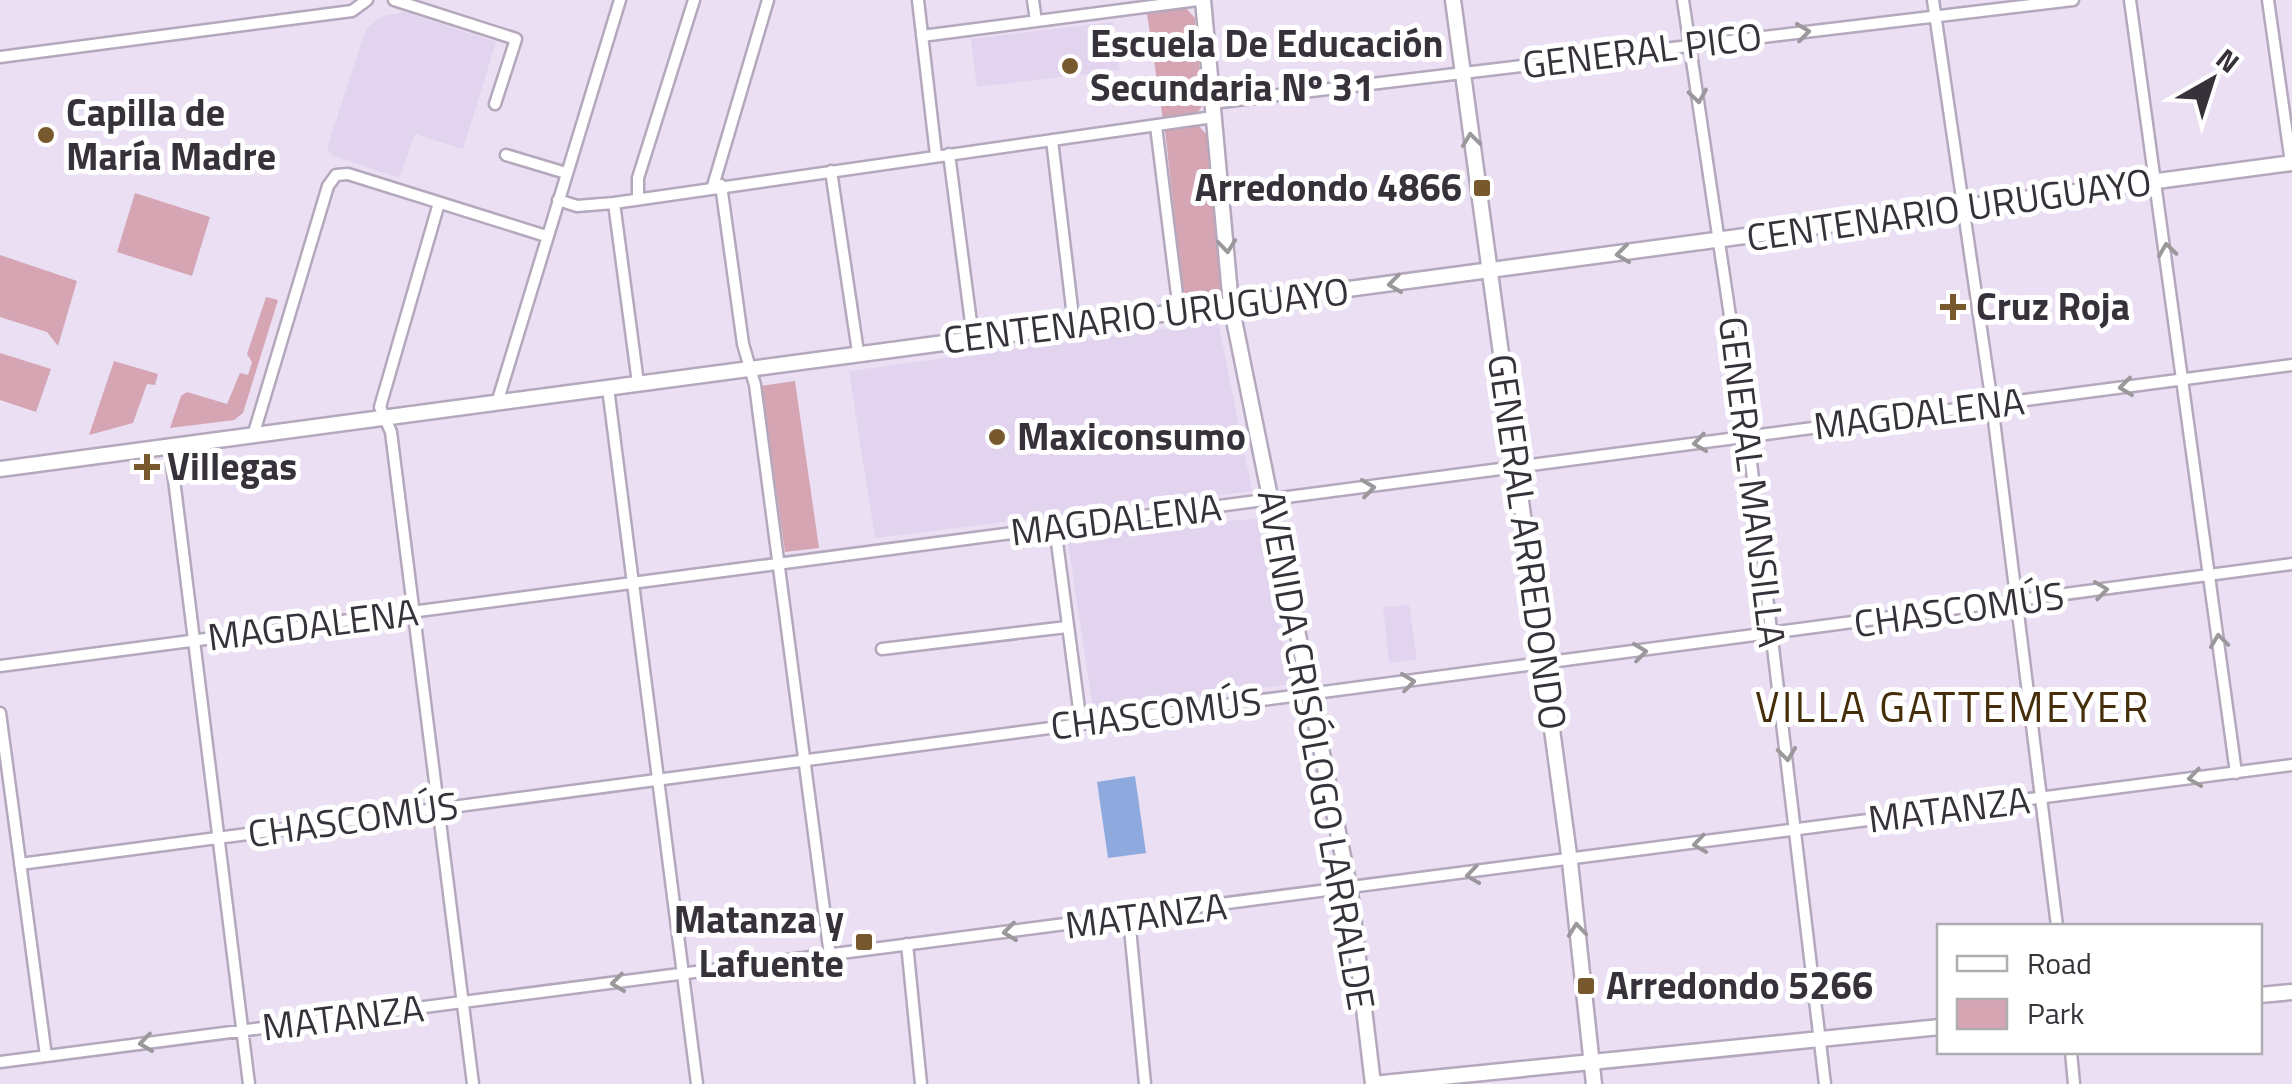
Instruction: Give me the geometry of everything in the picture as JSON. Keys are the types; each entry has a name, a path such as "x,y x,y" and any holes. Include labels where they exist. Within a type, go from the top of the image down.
{"street":[{"path":"0,57 352,11 367,0"},
{"path":"394,0 516,39 495,104"},
{"path":"497,403 620,0"},
{"path":"638,198 638,178 694,0"},
{"path":"768,0 717,185 743,344 751,369 780,562 830,955"},
{"path":"918,0 973,338"},
{"path":"1033,0 1036,21"},
{"path":"922,36 1136,4 1200,0"},
{"name":"AVENIDA CRISÓLOGO LARRALDE","path":"1200,0 1231,306 1350,891 1373,1084"},
{"name":"GENERAL ARREDONDO","path":"1453,0 1570,862 1594,1084"},
{"name":"GENERAL MANSILLA","path":"1683,0 1748,436 1798,830 1825,1084"},
{"path":"1933,0 1992,404 2057,924"},
{"name":"GENERAL PICO","path":"558,200 576,206 614,203 717,185 1156,126 1212,110 1462,72 2073,0"},
{"path":"2130,0 2236,772"},
{"path":"2268,0 2292,163"},
{"path":"1156,126 1179,311"},
{"path":"1052,140 1074,326"},
{"path":"506,154 566,173"},
{"name":"CENTENARIO URUGUAYO","path":"0,469 2292,163"},
{"path":"831,171 858,352"},
{"path":"252,436 328,186 336,175 348,174 546,236"},
{"path":"439,203 380,399 391,432 473,1084"},
{"path":"614,203 638,384"},
{"name":"MAGDALENA","path":"0,666 780,562 1516,470 2292,365"},
{"path":"608,388 696,1084"},
{"path":"170,447 249,1084"},
{"path":"1055,527 1081,724"},
{"name":"CHASCOMÚS","path":"20,864 1772,636 2292,564"},
{"path":"882,649 1067,628"},
{"path":"0,712 46,1056"},
{"name":"MATANZA","path":"0,1062 907,944 1350,891 2292,766"},
{"path":"1128,918 1145,1084"},
{"path":"907,944 921,1084"},
{"path":"2262,995 2292,992"},
{"path":"1373,1084 1937,1027"},
{"path":"2071,1054 2074,1084"}],"shaded area":[{"path":"404,12 496,42 463,149 415,134 399,178 332,155 327,148 366,29 380,17"},
{"path":"1113,22 1119,70 977,87 971,39"},
{"path":"1218,322 1252,491 875,538 849,371"},
{"path":"1257,519 1292,684 1093,708 1066,530"},
{"path":"1409,605 1417,659 1389,663 1383,607"}],"green space":[{"path":"1186,8 1195,18 1203,105 1198,112 1163,120 1147,14"},
{"path":"1199,126 1207,135 1222,287 1216,296 1189,299 1183,294 1165,130"},
{"path":"135,193 210,217 192,276 117,252"},
{"path":"0,255 77,281 58,346 47,332 0,317"},
{"path":"266,297 278,300 243,413 234,420 170,428 181,396 187,392 227,404 240,373 248,375 252,362 247,354"},
{"path":"0,353 51,369 36,412 0,400"},
{"path":"114,361 158,374 155,385 147,384 133,423 89,435"},
{"path":"795,381 819,548 785,552 761,386"}],"water":[{"path":"1135,776 1146,853 1108,858 1097,782"}],"place":[{"name":"Escuela De Educación Secundaria Nº 31","path":"1070,66"},
{"name":"Capilla de María Madre","path":"46,135"},
{"name":"Arredondo 4866","path":"1482,188"},
{"name":"Cruz Roja","path":"1953,307"},
{"name":"Maxiconsumo","path":"997,437"},
{"name":"Villegas","path":"147,467"},
{"name":"Matanza y Lafuente","path":"864,942"},
{"name":"Arredondo 5266","path":"1586,986"}],"district":[{"name":"VILLA GATTEMEYER","path":"1953,707"}]}
